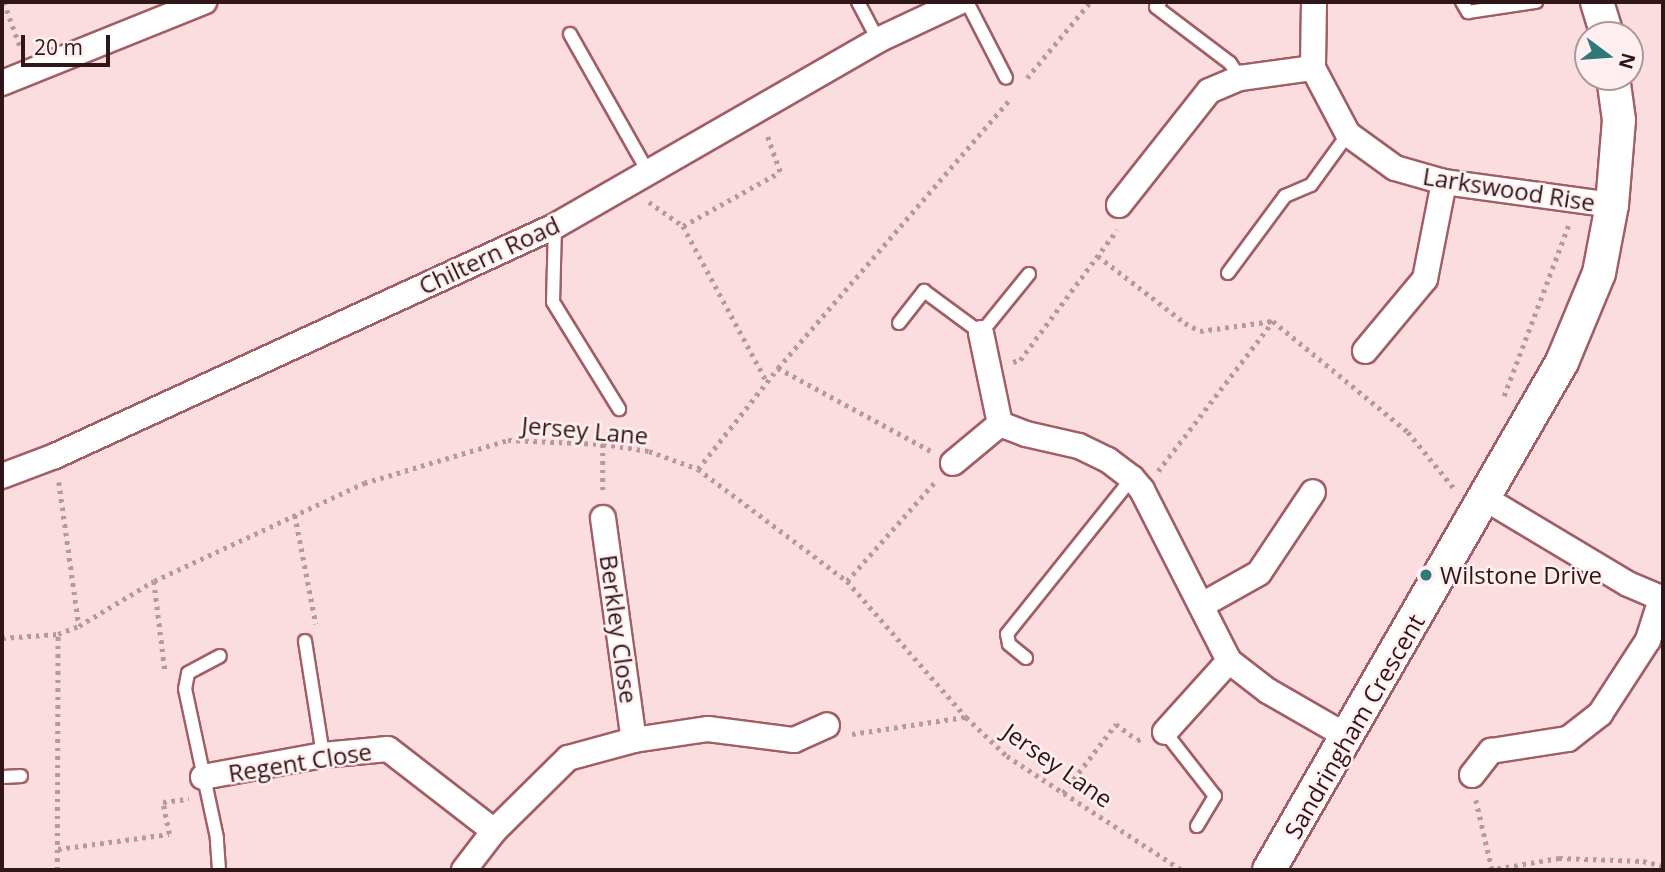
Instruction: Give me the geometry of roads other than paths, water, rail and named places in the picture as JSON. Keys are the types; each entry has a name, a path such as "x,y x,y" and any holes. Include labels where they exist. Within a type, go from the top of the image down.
{"street":[{"path":"2,83 204,2"},
{"name":"Chiltern Road","path":"2,476 55,456 555,226 878,40 959,2"},
{"name":"Larkswood Rise","path":"1314,2 1313,68 1349,134 1395,169 1444,183 1599,203"},
{"path":"1597,2 1603,21"},
{"path":"1119,205 1209,90 1240,78 1313,68"},
{"name":"Sandringham Crescent","path":"1269,870 1486,499 1562,362 1600,273 1599,203 1619,120 1615,91"},
{"path":"1366,351 1425,279 1444,183"},
{"path":"981,332 1000,424"},
{"path":"953,463 1000,424"},
{"path":"1000,424 1026,434 1079,446 1108,460 1137,484 1229,661 1268,691 1348,737"},
{"path":"1202,605 1259,573 1313,492"},
{"path":"1472,775 1491,751 1568,738 1600,714 1647,640 1662,599 1628,584 1486,499"},
{"name":"Berkley Close","path":"603,518 634,740"},
{"path":"1165,732 1229,661"},
{"path":"464,870 494,831 568,758 634,740 708,729 794,740 827,725"},
{"name":"Regent Close","path":"205,786 323,755 388,749 494,831"}],"lane":[{"path":"858,2 878,40"},
{"path":"967,2 1006,78"},
{"path":"1160,2 1156,7 1230,63 1240,78"},
{"path":"1462,2 1468,12 1536,2"},
{"path":"570,34 648,172"},
{"path":"1228,273 1285,196 1311,185 1349,134"},
{"path":"555,226 553,302 619,409"},
{"path":"899,323 924,291 981,332 1028,274"},
{"path":"1026,658 1009,644 1007,634 1137,484"},
{"path":"305,641 323,755"},
{"path":"219,870 217,838 185,690 188,673 220,656"},
{"path":"1165,732 1215,796 1197,826"},
{"path":"2,777 21,776"}],"place":[{"name":"Wilstone Drive","path":"1426,575"}]}
